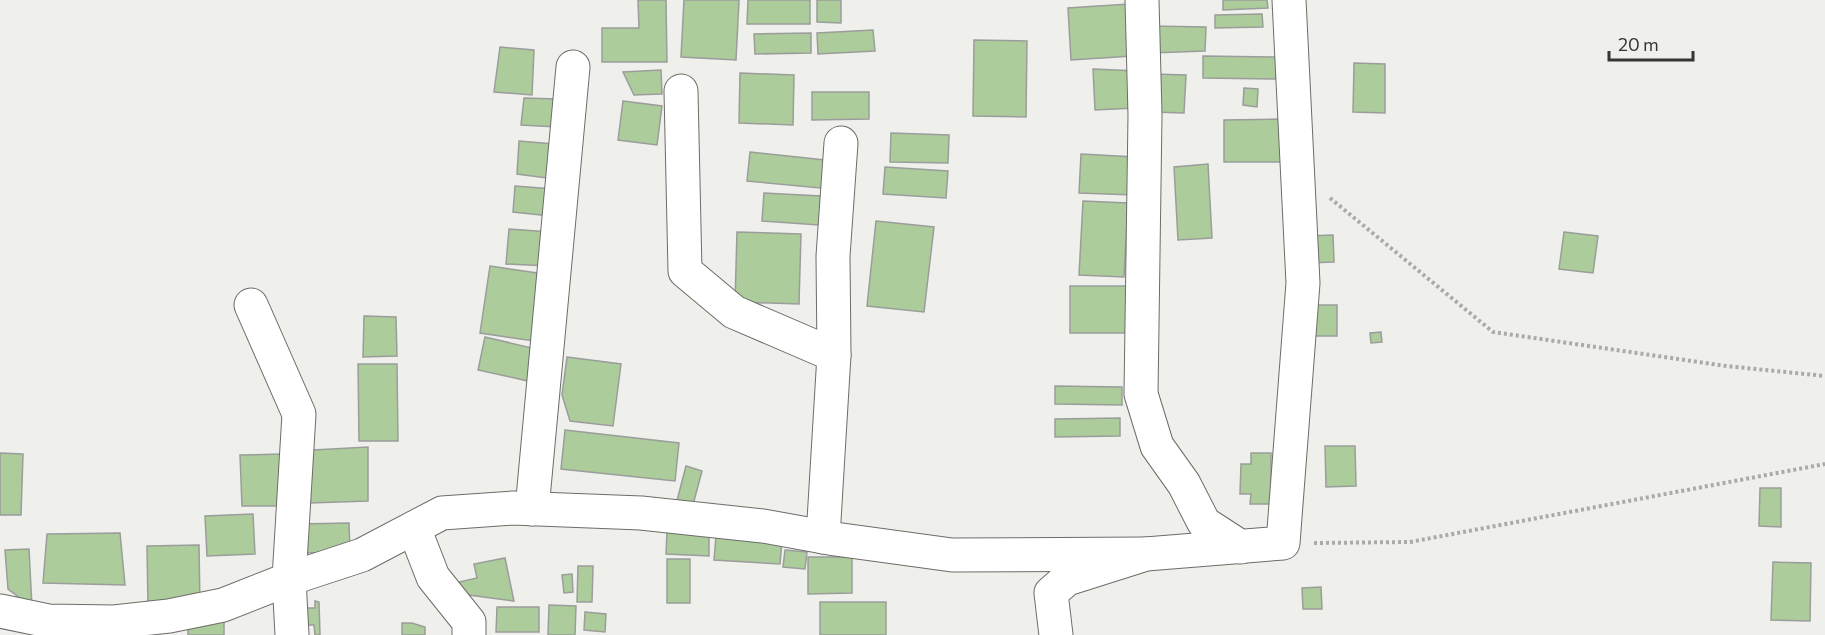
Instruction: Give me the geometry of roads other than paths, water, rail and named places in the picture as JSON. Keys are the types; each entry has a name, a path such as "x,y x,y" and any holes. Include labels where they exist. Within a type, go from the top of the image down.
{"street":[{"path":"1142,0 1145,115 1141,394 1157,446 1184,484 1204,523 1240,547"},
{"path":"0,611 48,621 114,622 169,616 224,605 289,579 362,555 442,513 513,508 641,513 763,526 951,555 1146,554 1283,543 1303,283 1289,0"},
{"path":"532,509 573,67"},
{"path":"681,91 685,271 734,312 834,355"},
{"path":"824,537 834,355 833,256 841,143"},
{"path":"251,305 299,414 289,579 292,635"},
{"path":"414,528 433,577 469,622 469,635"},
{"path":"1056,635 1051,593 1067,579 1146,554"}]}
